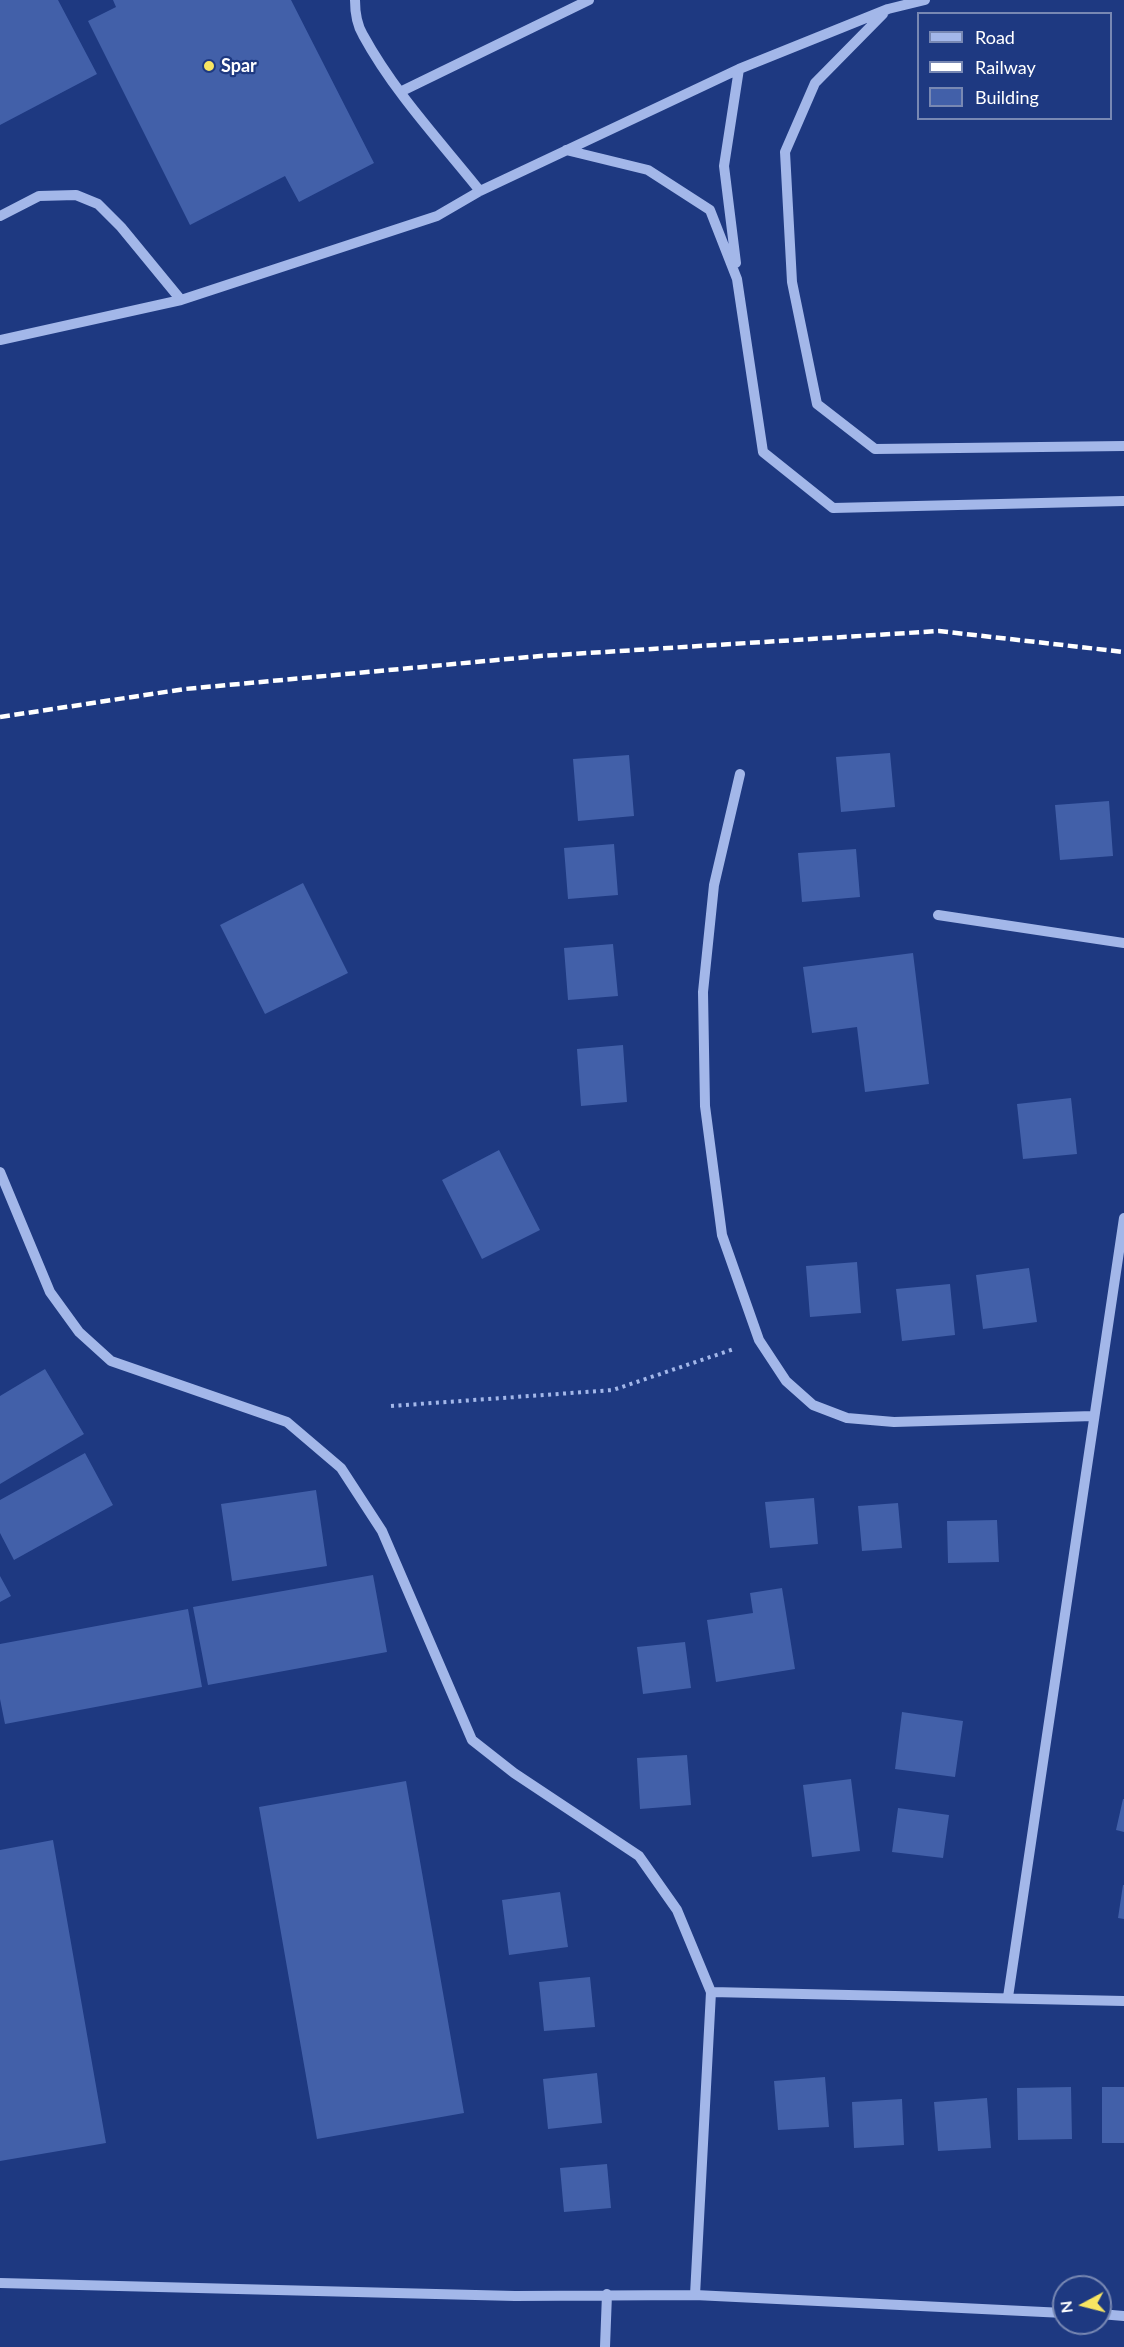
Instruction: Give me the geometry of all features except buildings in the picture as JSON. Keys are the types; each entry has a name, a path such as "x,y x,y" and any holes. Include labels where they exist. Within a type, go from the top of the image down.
{"street":[{"path":"355,0 355,12 362,34 400,92 480,190"},
{"path":"400,92 589,0"},
{"path":"0,340 181,300 437,216 480,190 738,69 888,9 925,0"},
{"path":"888,9 815,83 785,152 792,282 817,404 875,449 1124,446"},
{"path":"738,69 724,166 737,279 763,452 833,508 1124,501"},
{"path":"566,150 648,170 710,210 737,279"},
{"path":"0,216 39,196 76,195 98,204 121,227 181,300"},
{"path":"740,774 714,885 703,992 705,1106 722,1235 759,1340 786,1381 813,1405 847,1418 894,1422 1093,1416"},
{"path":"938,915 1124,943"},
{"path":"0,1172 50,1292 79,1332 111,1361 287,1422 341,1468 382,1531 472,1740 514,1773 639,1856 677,1910 711,1992 695,2295"},
{"path":"1008,1997 1124,1218"},
{"path":"711,1992 1124,2001"},
{"path":"0,2283 514,2296 695,2295 1052,2312"},
{"path":"605,2347 607,2294"}],"path":[{"path":"391,1406 613,1390 759,1340"}],"railway":[{"path":"0,717 185,689 540,656 939,631 1124,652"}],"place":[{"name":"Spar","path":"209,66"}]}
